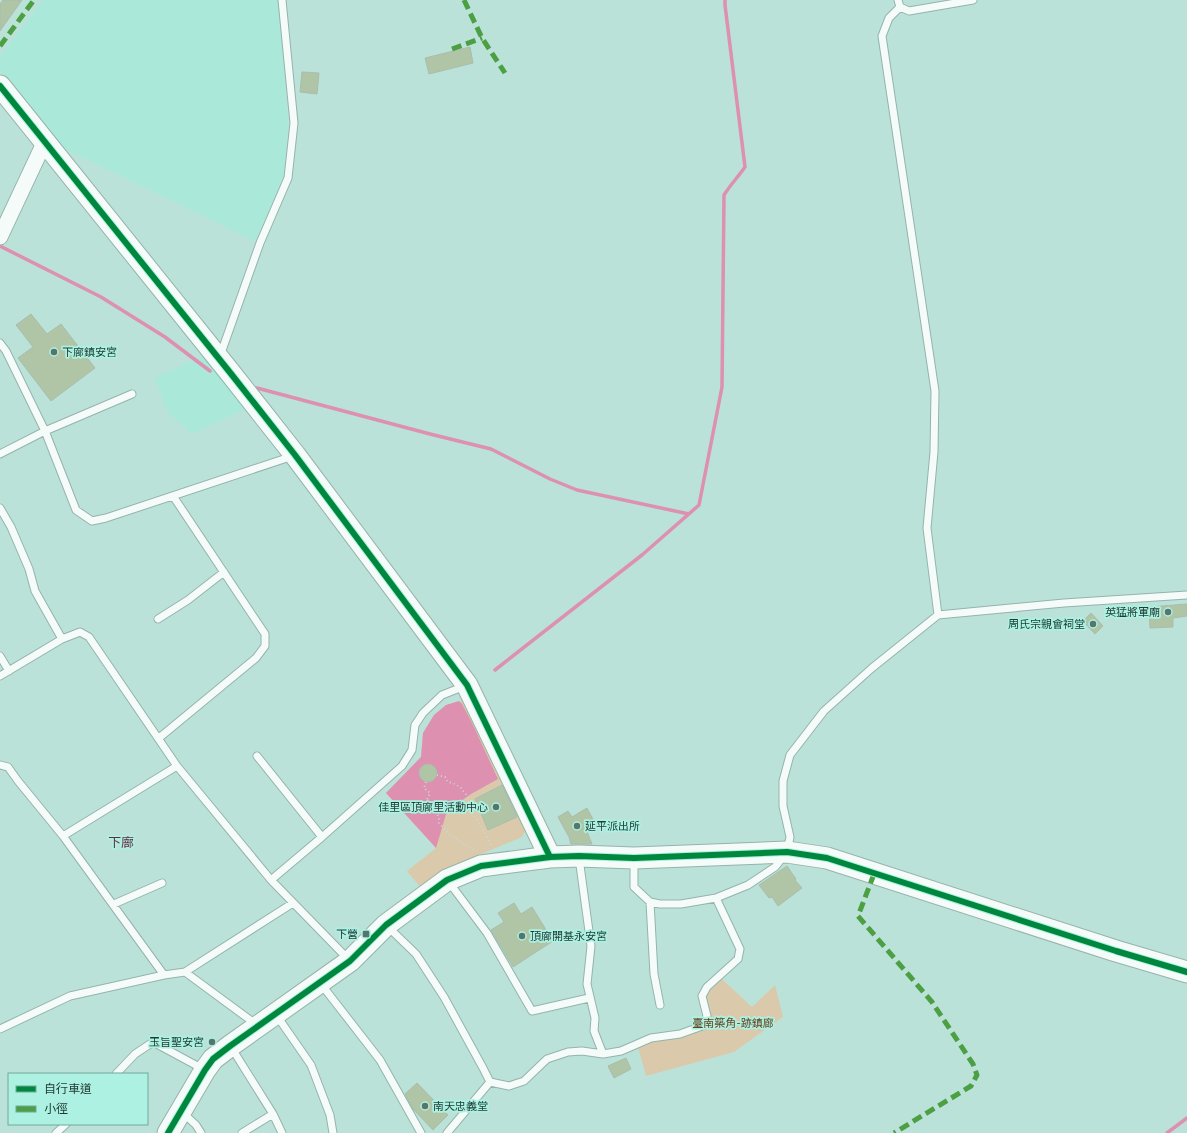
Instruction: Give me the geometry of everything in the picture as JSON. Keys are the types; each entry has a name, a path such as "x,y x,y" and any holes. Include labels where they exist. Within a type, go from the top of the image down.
{"street":[{"path":"0,86 295,455 467,685 550,857"},
{"path":"0,237 45,141"},
{"path":"168,1133 213,1059 350,961 386,925 447,880 481,866 550,857 579,856 634,858 787,852 827,858 1109,949 1187,972"}],"lane":[{"path":"219,359 260,243 288,178 294,123 282,0"},
{"path":"938,615 927,528 934,452 935,391 882,36 889,18 899,4 908,11 973,0"},
{"path":"0,343 6,351 45,431 76,510 92,521 106,518 295,455"},
{"path":"0,454 45,431 132,394"},
{"path":"159,738 256,658 265,646 265,634 173,496"},
{"path":"0,508 28,568 35,591 62,639"},
{"path":"158,619 188,600 224,572"},
{"path":"634,858 634,887 650,902 660,904 682,904 716,898 748,885 775,867 787,852 790,837 783,806 783,781 790,755 824,711 872,668 938,615 1064,603 1187,595"},
{"path":"0,676 62,639 80,632 89,636 177,766 270,880 350,961"},
{"path":"0,656 9,671"},
{"path":"270,880 322,837 402,766 412,750 415,725 423,713 442,695 467,685"},
{"path":"257,756 322,837"},
{"path":"0,765 8,767 63,836 114,904 164,975"},
{"path":"63,836 177,766"},
{"path":"579,856 591,946 587,984 589,998 595,1018 594,1031 603,1054"},
{"path":"447,880 487,933 532,1011 589,998"},
{"path":"114,904 162,883"},
{"path":"490,1082 509,1086 524,1081 547,1059 568,1052 582,1051 603,1054 621,1051 651,1038 680,1034 705,1025 707,1016 702,996 707,987 738,959 740,949 716,898"},
{"path":"650,902 654,974 660,1005"},
{"path":"0,1029 70,996 164,975 185,972 293,903"},
{"path":"386,925 416,954 444,997 490,1082"},
{"path":"185,972 258,1026"},
{"path":"320,982 380,1060 421,1133"},
{"path":"275,1014 311,1064 330,1115 333,1133"},
{"path":"117,1073 135,1054 153,1042 205,1070"},
{"path":"230,1046 273,1114 282,1133"},
{"path":"446,1133 490,1082"},
{"path":"180,1111 196,1125 201,1133"},
{"path":"242,1133 273,1114"},
{"path":"56,1133 65,1125"}],"path":[{"path":"437,775 445,777 448,782 461,788 467,796 469,805 492,846"},
{"path":"426,782 424,788 430,793 427,800 439,817 439,823 450,835 478,852"},
{"path":"644,1041 639,1015 660,1005"}],"shaded area":[{"path":"43,0 279,0 288,124 284,178 255,241 63,148 0,70 0,57"},
{"path":"204,356 248,408 192,434 167,411 155,377"},
{"path":"459,701 472,723 498,779 471,794 447,811 436,848 386,793 421,757 423,733 434,715 446,705"}],"green space":[{"path":"466,700 529,824 522,837 453,866 421,888 407,871 436,848 386,793 421,757 423,733 434,715 446,705"},
{"name":"臺南築角-跡鎮廊","path":"721,978 752,1007 775,985 783,1017 734,1052 646,1076 638,1047 651,1041 679,1038 708,1025 711,1015 706,996 711,987"}],"building":[{"path":"3,0 22,0 0,31 0,4"},
{"path":"470,47 473,63 429,74 425,58"},
{"path":"302,72 319,73 317,94 300,92"},
{"name":"下廍鎮安宮","path":"31,314 47,334 61,324 95,368 51,401 18,358 33,347 16,325"},
{"name":"英猛將軍廟","path":"1187,604 1187,616 1173,618 1173,627 1150,628 1149,607"},
{"name":"周氏宗親會祠堂","path":"1091,613 1103,626 1095,634 1083,621"},
{"path":"424,764 432,764 437,769 435,780 432,782 424,782 419,777 419,769"},
{"name":"佳里區頂廍里活動中心","path":"502,785 517,817 488,830 475,799"},
{"name":"延平派出所","path":"587,808 595,823 586,829 592,844 571,844 569,837 558,817 568,811 572,817"},
{"path":"787,866 796,879 795,880 802,888 778,906 772,897 769,898 759,885"},
{"name":"頂廍開基永安宮","path":"514,903 521,914 532,907 553,941 513,967 491,930 504,922 498,913"},
{"path":"626,1058 631,1069 614,1078 608,1066"},
{"name":"南天忠義堂","path":"417,1083 448,1115 433,1130 413,1109 405,1094"}],"waterway":[{"path":"495,670 642,555 699,505 722,387 724,195 745,167 725,0"},
{"path":"0,246 101,297 165,337 210,371"},
{"path":"257,388 491,449 550,479 577,490 689,514"},
{"path":"1167,1133 1187,1118"}],"marked path":[{"path":"0,46 34,0"},
{"path":"464,0 482,38 505,73"},
{"path":"452,49 482,38"},
{"path":"874,874 858,916 932,1002 973,1064 977,1075 971,1086 894,1133"}],"cycle path":[{"path":"0,86 295,455 467,685 550,857"},
{"path":"168,1133 213,1059 350,961 386,925 447,880 481,866 550,857 579,856 634,858 787,852 827,858 1116,951 1187,972"}],"place":[{"name":"下廍鎮安宮","path":"54,352"},
{"name":"英猛將軍廟","path":"1168,612"},
{"name":"周氏宗親會祠堂","path":"1093,624"},
{"name":"佳里區頂廍里活動中心","path":"496,807"},
{"name":"延平派出所","path":"577,826"},
{"name":"下營","path":"366,934"},
{"name":"頂廍開基永安宮","path":"522,936"},
{"name":"玉旨聖安宮","path":"212,1042"},
{"name":"南天忠義堂","path":"425,1106"}],"district":[{"name":"下廍","path":"121,843"}]}
